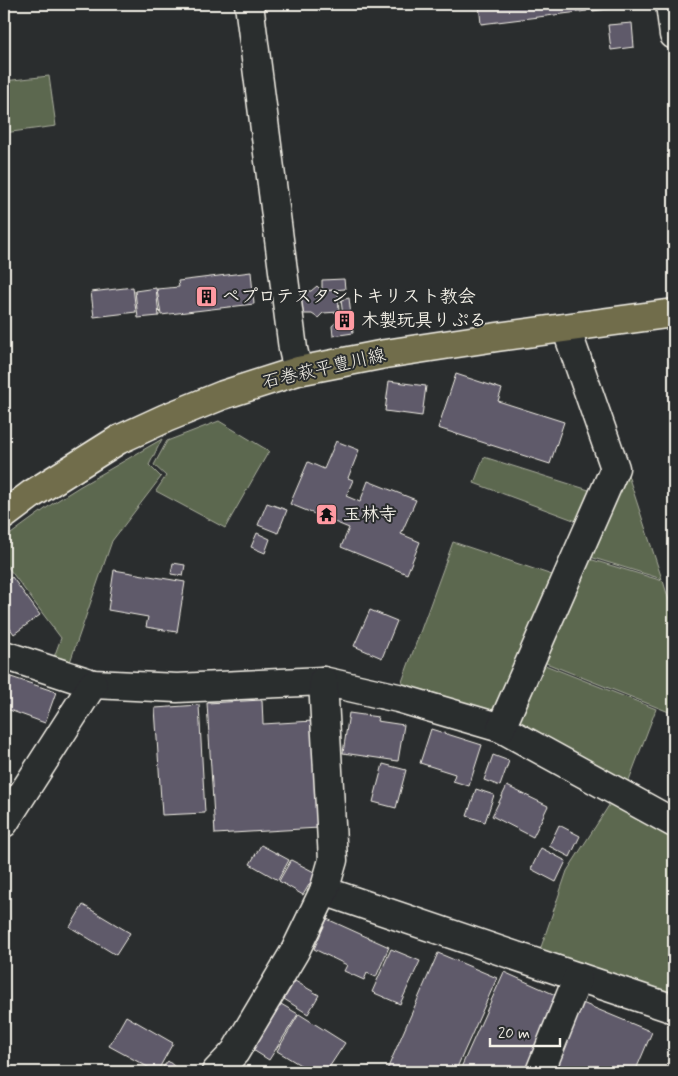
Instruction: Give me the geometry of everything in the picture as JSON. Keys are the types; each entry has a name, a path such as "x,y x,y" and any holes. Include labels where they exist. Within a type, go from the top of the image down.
{"main road":[{"name":"石巻萩平豊川線","path":"4,515 39,490 118,440 223,395 298,371 385,354 674,313"}],"street":[{"path":"249,4 293,349 298,371"},
{"path":"670,4 674,35"},
{"path":"501,728 615,468 566,328"},
{"path":"4,654 93,684 177,688 323,681 398,698 501,728 674,823"},
{"path":"216,1072 234,1052 295,951 324,891 333,860 323,681"},
{"path":"4,823 93,684"},
{"path":"324,891 674,1009"},
{"path":"540,1072 578,978"}],"green space":[{"path":"49,76 56,126 4,133 4,81"},
{"path":"219,421 269,451 225,528 156,491 166,476 154,465 167,441"},
{"path":"162,439 149,465 161,477 112,541 70,662 54,657 61,638 4,562 4,539 52,504"},
{"path":"484,457 592,491 579,522 474,483"},
{"path":"626,469 662,579 587,556"},
{"path":"453,542 555,576 496,718 399,690"},
{"path":"586,558 663,581 674,616 674,714 541,661"},
{"path":"540,663 656,709 626,788 513,726"},
{"path":"613,799 674,833 674,998 538,956 567,871"}],"building":[{"path":"479,4 586,4 587,11 481,24"},
{"path":"591,4 651,4 592,11"},
{"path":"632,23 634,47 611,50 608,25"},
{"name":"ペプロテスタントキリスト教会","path":"251,272 254,304 161,315 157,289 179,287 178,281"},
{"path":"344,279 345,289 322,291 322,280"},
{"path":"317,286 322,291 338,290 339,312 323,313 318,318 312,314 298,314 297,291 311,291"},
{"path":"133,287 136,312 94,317 91,292"},
{"path":"156,288 159,316 138,318 135,291"},
{"name":"木製玩具りぷる","path":"349,298 353,333 333,336 332,326 343,316 341,300"},
{"path":"456,374 502,389 498,401 564,422 550,464 438,428"},
{"path":"389,381 426,386 422,416 385,411"},
{"path":"336,441 359,450 348,478 353,480 346,496 360,502 368,481 416,500 401,534 420,542 407,574 341,547 349,528 290,504 308,462 324,469"},
{"path":"267,503 287,510 278,533 258,525"},
{"path":"257,533 270,539 265,553 251,547"},
{"path":"173,563 185,565 183,576 171,574"},
{"path":"114,570 185,582 177,632 146,627 148,617 108,610"},
{"path":"12,577 40,615 14,634 4,620 4,583"},
{"path":"370,610 397,621 382,658 354,646"},
{"path":"11,677 56,692 45,723 4,708 4,698"},
{"path":"262,700 263,724 313,721 319,828 215,834 207,703"},
{"path":"199,705 205,813 162,815 155,708"},
{"path":"349,713 378,717 377,721 404,725 398,761 343,753"},
{"path":"431,729 482,745 469,786 453,781 455,774 420,763"},
{"path":"493,755 509,761 500,786 484,780"},
{"path":"383,764 406,770 396,808 373,802"},
{"path":"507,786 548,806 533,837 492,816"},
{"path":"476,789 494,795 485,822 467,816"},
{"path":"559,825 580,836 570,857 549,846"},
{"path":"261,845 289,860 278,880 250,864"},
{"path":"541,848 566,861 556,882 531,869"},
{"path":"291,860 316,873 303,895 279,881"},
{"path":"83,905 130,933 116,955 70,927"},
{"path":"327,919 389,947 376,977 367,973 364,980 344,971 347,965 314,949"},
{"path":"391,949 420,961 400,1004 372,992"},
{"path":"438,953 497,978 455,1072 386,1072"},
{"path":"504,972 560,997 527,1072 459,1072"},
{"path":"295,981 319,995 308,1014 284,999"},
{"path":"580,1002 652,1032 635,1072 551,1072"},
{"path":"281,1004 298,1014 269,1060 253,1050"},
{"path":"299,1014 345,1043 326,1072 312,1072 277,1051"},
{"path":"126,1016 173,1043 157,1072 109,1046"},
{"path":"673,1048 674,1072 668,1072"},
{"path":"168,1061 181,1072 159,1072"}],"place":[{"name":"ペプロテスタントキリスト教会","path":"206,297"},
{"name":"木製玩具りぷる","path":"345,321"},
{"name":"玉林寺","path":"327,515"}]}
